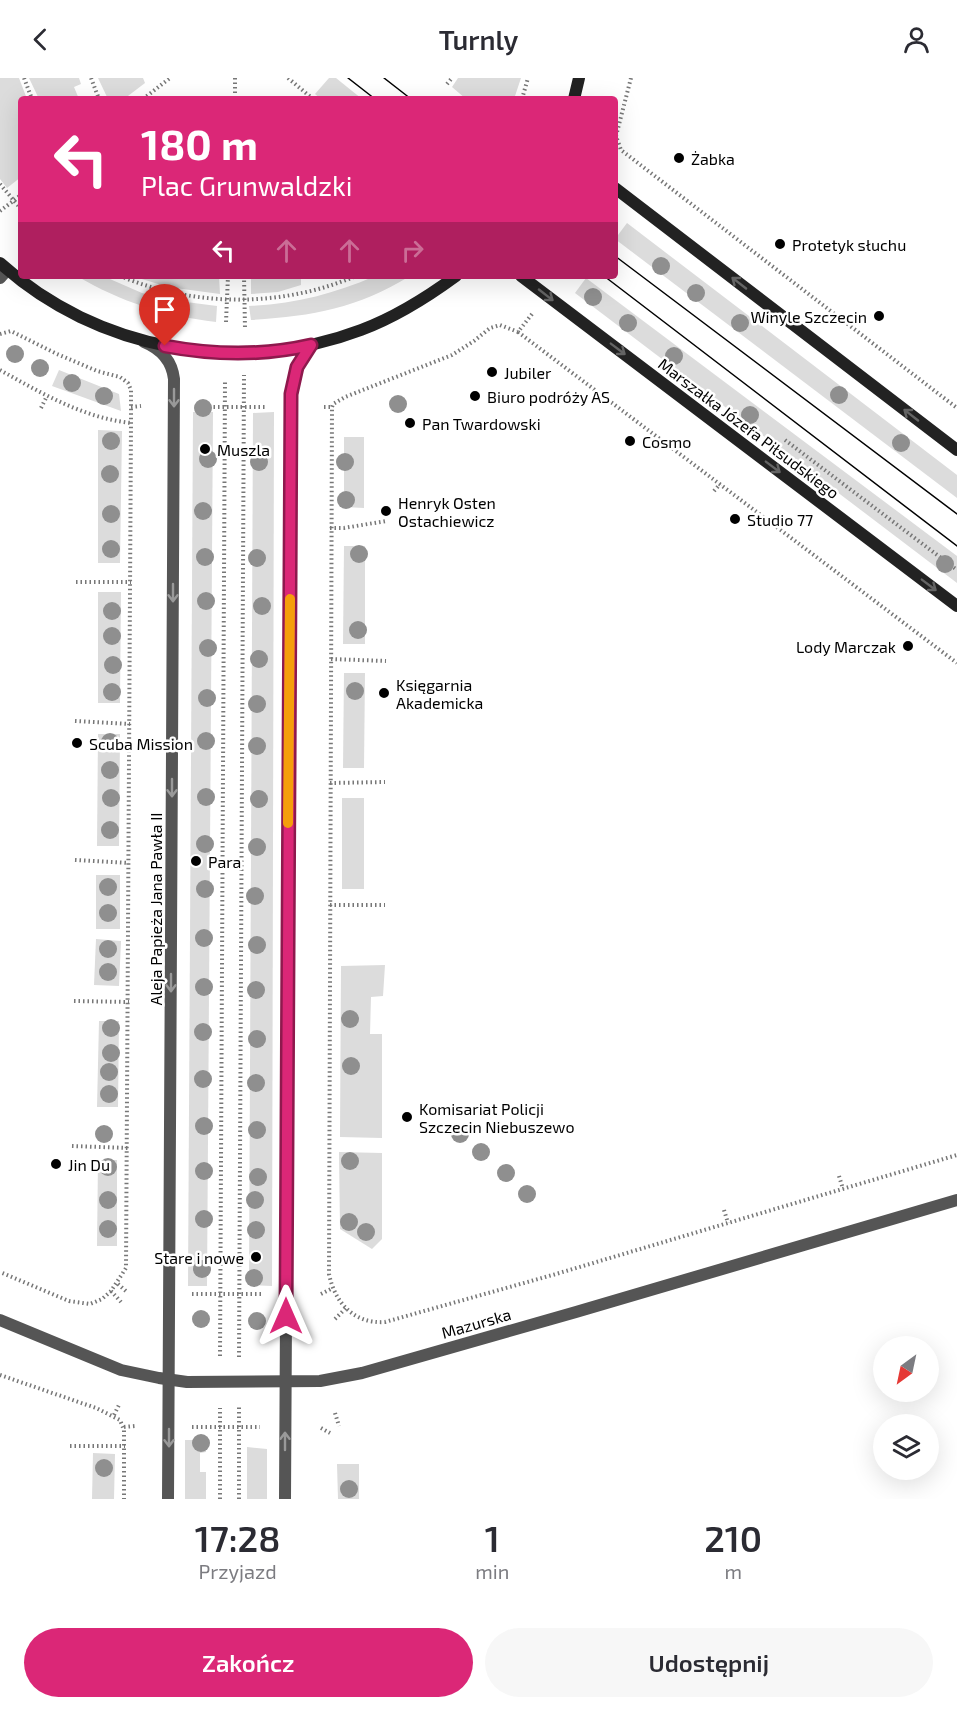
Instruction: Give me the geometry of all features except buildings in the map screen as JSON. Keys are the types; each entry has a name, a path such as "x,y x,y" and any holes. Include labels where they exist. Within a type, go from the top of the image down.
{"main road":[{"path":"575,96 579,78"},
{"path":"618,190 957,450"},
{"path":"2,271 62,308 135,339 176,348 244,353 291,349 340,337 382,321 421,300 452,279"},
{"name":"Marszałka Józefa Piłsudskiego","path":"525,279 957,606"}],"street":[{"name":"Aleja Papieża Jana Pawła II","path":"135,339 152,345 166,357 174,379 168,1499"},
{"path":"285,1499 291,394 297,367 311,345"},
{"name":"Mazurska","path":"0,1320 121,1370 169,1380 285,1383 320,1381 362,1373 565,1316 957,1200"}],"path":[{"path":"24,78 31,96"},
{"path":"91,78 98,96"},
{"path":"147,96 170,78"},
{"path":"235,78 235,96"},
{"path":"288,78 309,96"},
{"path":"447,84 452,78"},
{"path":"523,96 528,78"},
{"path":"618,128 631,78"},
{"path":"618,142 621,150 957,408"},
{"path":"0,184 18,206"},
{"path":"0,211 18,198"},
{"path":"743,244 748,237"},
{"path":"129,279 167,292 227,300 300,294 347,279"},
{"path":"226,322 228,279"},
{"path":"244,279 245,321"},
{"path":"518,332 547,295"},
{"path":"846,323 851,316"},
{"path":"957,663 518,332 500,325 490,328 452,355 345,396 333,404 330,528 329,1274 339,1301 364,1320 385,1322 957,1155"},
{"path":"0,333 11,331 97,371 120,377 128,383 131,390 127,1261 118,1284 102,1299 90,1304 76,1303 0,1272"},
{"path":"0,370 48,396 101,418 131,423"},
{"path":"239,1357 244,381"},
{"path":"220,1357 225,382"},
{"path":"41,408 48,396"},
{"path":"131,406 141,406"},
{"path":"190,407 274,407"},
{"path":"324,407 332,407"},
{"path":"714,491 720,484"},
{"path":"330,528 386,521"},
{"path":"76,582 131,582"},
{"path":"331,659 386,661"},
{"path":"75,721 130,724"},
{"path":"330,783 385,782"},
{"path":"75,860 129,863"},
{"path":"330,905 385,904"},
{"path":"74,1002 129,1002"},
{"path":"72,1146 128,1148"},
{"path":"839,1176 843,1189"},
{"path":"724,1210 728,1223"},
{"path":"118,1284 128,1293"},
{"path":"321,1294 333,1288"},
{"path":"111,1291 121,1302"},
{"path":"186,1293 269,1294"},
{"path":"335,1319 346,1308"},
{"path":"0,1375 120,1419 124,1427 124,1499"},
{"path":"114,1416 120,1404"},
{"path":"220,1408 220,1499"},
{"path":"239,1408 239,1499"},
{"path":"335,1413 339,1426"},
{"path":"124,1427 135,1426"},
{"path":"186,1427 268,1427"},
{"path":"321,1428 330,1433"},
{"path":"70,1446 124,1446"}],"shaded area":[{"path":"0,78 19,78 26,96 18,96 18,179 7,188 0,179"},
{"path":"29,78 79,78 81,84 74,87 78,96 38,96"},
{"path":"98,78 143,78 145,83 128,96 107,96"},
{"path":"329,78 336,78 358,96 317,96 315,94"},
{"path":"458,78 521,78 515,96 462,96 452,87"},
{"path":"627,223 957,475 957,498 618,241 618,235"},
{"path":"83,279 110,279 163,299 217,306 216,322 161,312"},
{"path":"142,279 219,279 220,294 168,287"},
{"path":"251,279 301,279 301,285 278,292 251,294"},
{"path":"367,279 405,279 371,296 333,309 251,320 249,306 314,297"},
{"path":"587,279 957,556 957,583 575,293"},
{"path":"59,370 119,394 121,411 52,386"},
{"path":"193,412 213,412 207,1286 188,1286"},
{"path":"274,412 272,1286 249,1285 253,413"},
{"path":"98,430 122,431 120,563 98,563"},
{"path":"344,437 364,437 364,508 344,507"},
{"path":"344,546 365,546 365,644 343,644"},
{"path":"98,592 121,592 120,703 98,703"},
{"path":"344,673 365,673 364,768 343,768"},
{"path":"98,734 120,734 119,846 97,846"},
{"path":"342,798 364,798 364,889 342,889"},
{"path":"96,875 120,875 120,929 96,929"},
{"path":"96,939 121,941 119,986 94,985"},
{"path":"385,965 383,996 371,997 370,1034 382,1034 382,1138 340,1137 341,966"},
{"path":"99,1021 119,1021 118,1107 97,1107"},
{"path":"339,1152 382,1153 382,1239 372,1249 340,1229"},
{"path":"98,1160 117,1160 117,1246 97,1246"},
{"path":"185,1440 206,1440 206,1452 200,1453 200,1472 206,1472 206,1499 185,1499"},
{"path":"247,1447 267,1449 267,1499 247,1499"},
{"path":"93,1453 115,1454 114,1499 92,1499"},
{"path":"337,1464 359,1464 359,1499 338,1499"}],"tram line":[{"path":"348,78 371,96"},
{"path":"384,78 407,96"},
{"path":"618,258 957,514"},
{"path":"608,279 957,546"}],"slow traffic":[{"path":"288,823 290,599"}],"place":[{"name":"Żabka","path":"679,158"},
{"name":"Protetyk słuchu","path":"780,244"},
{"name":"Winyle Szczecin","path":"879,316"},
{"name":"Jubiler","path":"492,372"},
{"name":"Biuro podróży AS","path":"475,396"},
{"name":"Pan Twardowski","path":"410,423"},
{"name":"Cosmo","path":"630,441"},
{"name":"Muszla","path":"205,449"},
{"name":"Henryk Osten Ostachiewicz","path":"386,511"},
{"name":"Studio 77","path":"735,519"},
{"name":"Lody Marczak","path":"908,646"},
{"name":"Księgarnia Akademicka","path":"384,693"},
{"name":"Scuba Mission","path":"77,743"},
{"name":"Para","path":"196,861"},
{"name":"Komisariat Policji Szczecin Niebuszewo","path":"407,1117"},
{"name":"Jin Du","path":"56,1164"},
{"name":"Stare i nowe","path":"256,1257"}],"route":[{"path":"165,346 209,352 244,353 276,351 311,345 297,367 291,394 286,1316"}]}
